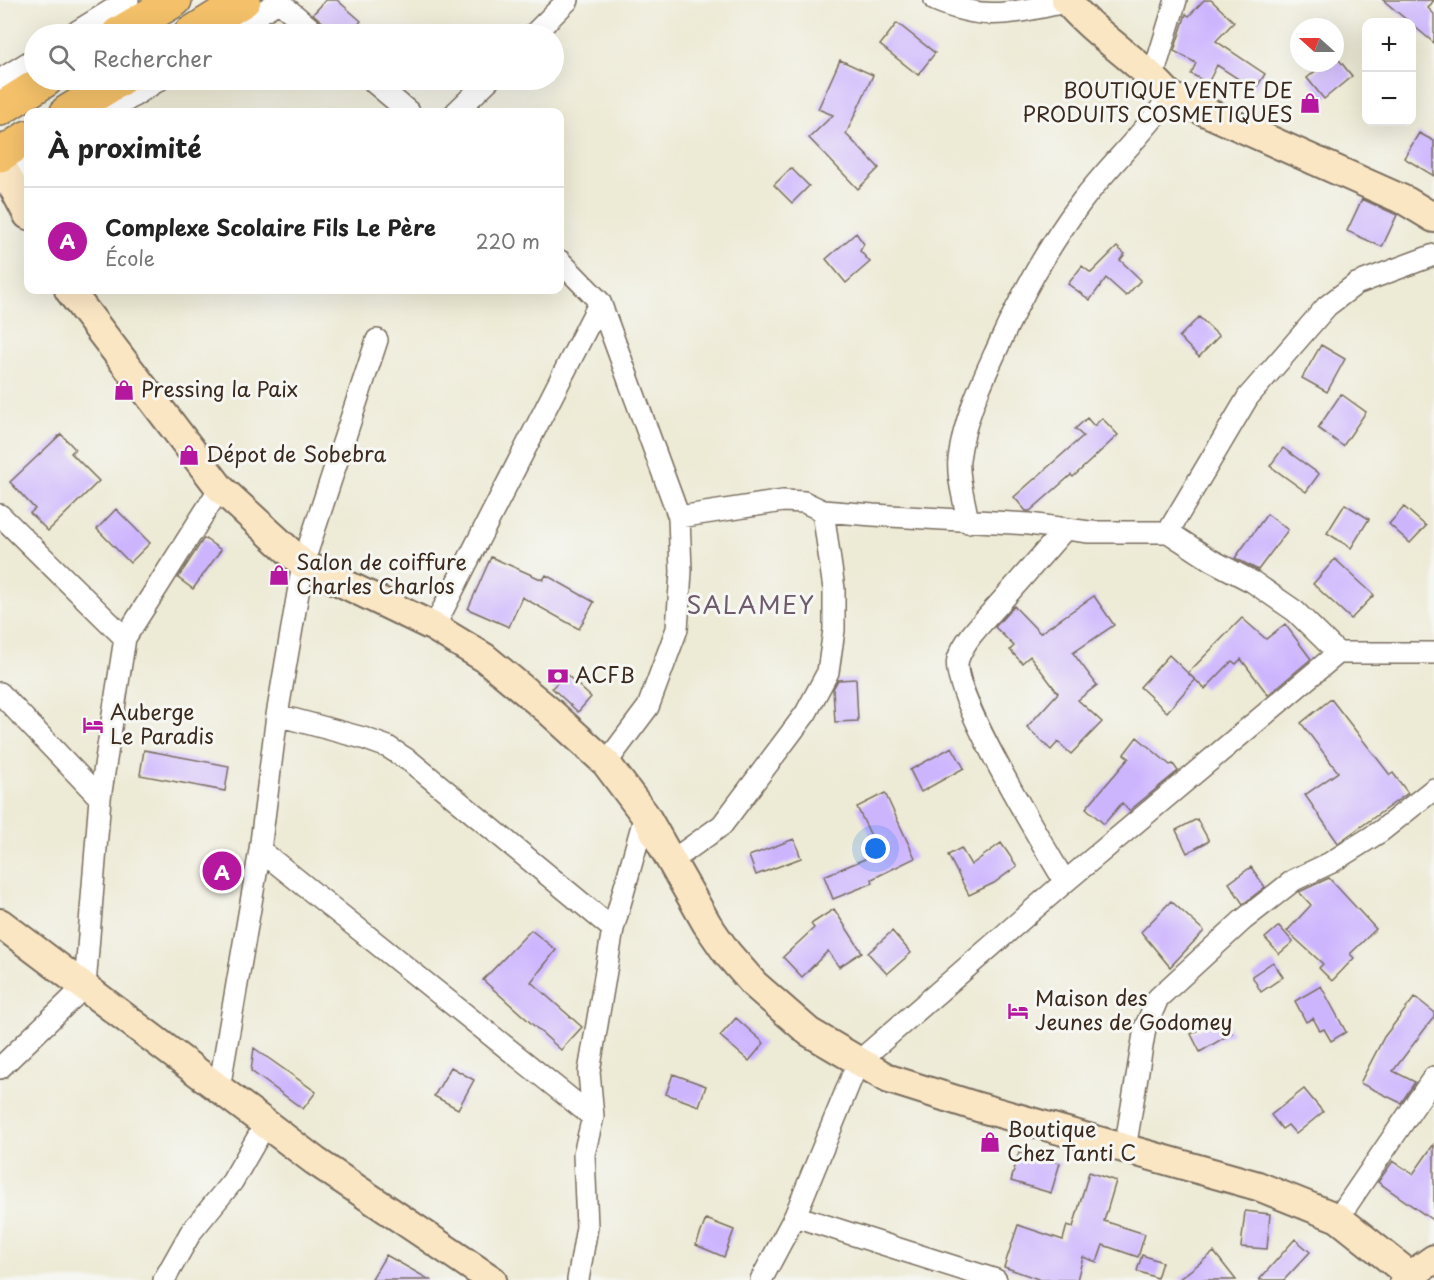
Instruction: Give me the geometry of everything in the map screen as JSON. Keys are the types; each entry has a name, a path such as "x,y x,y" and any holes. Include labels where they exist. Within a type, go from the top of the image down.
{"highway":[{"path":"135,24 175,0"},
{"path":"206,24 244,0"},
{"path":"0,109 30,90"},
{"path":"74,108 103,90"},
{"path":"7,168 24,143"}],"main road":[{"path":"1066,1 1161,86 1406,201 1434,218"},
{"path":"7,168 24,206"},
{"path":"72,294 220,488 303,564 434,627 485,658 548,710 606,763 645,815 673,860 707,924 754,984 809,1032 889,1079 1258,1186 1338,1218 1408,1278 1434,1259"},
{"path":"0,923 86,986 266,1125 492,1280"}],"street":[{"path":"89,24 128,0"},
{"path":"544,24 568,0"},
{"path":"935,0 962,11 997,15 1066,1"},
{"path":"968,522 959,461 971,407 1035,269 1083,200 1155,117 1176,0"},
{"path":"243,24 279,1 306,24"},
{"path":"0,80 24,64"},
{"path":"114,108 143,90"},
{"path":"382,90 405,108"},
{"path":"460,108 479,90"},
{"path":"1168,532 1248,397 1327,306 1356,284 1434,255"},
{"path":"564,265 600,302 679,518 681,572 677,629 648,707 606,763"},
{"path":"434,627 600,302"},
{"path":"219,1089 261,850 277,716 303,564 378,340"},
{"path":"0,1068 86,986 100,798 125,638 220,488"},
{"path":"679,518 783,501 804,502 823,510 968,522 1029,524 1089,532 1168,532 1211,560 1253,582 1295,611 1338,652"},
{"path":"673,860 722,825 806,713 828,672 834,630 834,589 823,510"},
{"path":"0,515 125,638"},
{"path":"1065,529 973,634 958,659 957,673 962,690 998,765 1065,882"},
{"path":"761,1280 795,1216 858,1062 1065,882 1338,652 1434,653"},
{"path":"0,693 100,798"},
{"path":"277,716 388,747 411,762 613,929"},
{"path":"1125,1149 1145,1028 1158,998 1243,920 1294,880 1330,863 1381,831 1434,789"},
{"path":"578,1280 588,1227 584,1154 593,1117 589,1072 613,929 645,815"},
{"path":"261,850 593,1117"},
{"path":"1338,1218 1434,1077"},
{"path":"164,1280 191,1232 232,1182 266,1125"},
{"path":"795,1216 996,1280"}],"building":[{"path":"326,0 337,0 361,21 358,24 325,24 313,14"},
{"path":"1204,0 1211,0 1234,22 1216,41 1265,74 1255,90 1217,65 1208,83 1191,74 1196,63 1174,51 1186,14 1189,16"},
{"path":"1383,0 1434,0 1428,8 1434,14 1434,43 1416,28 1416,18 1404,18"},
{"path":"897,23 935,53 918,75 880,45"},
{"path":"840,60 873,75 846,134 879,168 858,189 809,138 833,115 818,109"},
{"path":"1344,66 1352,76 1324,99 1307,78 1314,72 1344,72"},
{"path":"1419,133 1434,141 1434,176 1404,158"},
{"path":"791,168 809,186 792,203 774,185"},
{"path":"1362,199 1397,215 1382,247 1347,231"},
{"path":"856,233 864,244 860,251 870,262 846,283 826,259"},
{"path":"1117,247 1125,254 1120,260 1141,280 1126,296 1106,278 1090,300 1068,284 1082,266 1091,273"},
{"path":"1199,317 1219,336 1199,357 1179,337"},
{"path":"1321,345 1345,359 1327,392 1302,378"},
{"path":"1341,394 1366,412 1343,446 1318,428"},
{"path":"1087,418 1094,426 1102,418 1118,435 1073,477 1071,475 1030,511 1026,511 1014,497 1083,436 1075,429"},
{"path":"61,434 75,449 71,453 99,481 48,531 30,513 35,509 10,482"},
{"path":"1283,448 1319,474 1306,492 1270,466"},
{"path":"1345,504 1369,519 1351,548 1327,533"},
{"path":"1404,507 1426,526 1410,543 1389,524"},
{"path":"116,509 150,543 130,563 97,529"},
{"path":"1267,514 1288,530 1258,570 1235,558"},
{"path":"204,538 221,550 193,589 178,578"},
{"path":"491,557 543,580 546,575 594,602 579,629 522,597 509,627 468,609"},
{"path":"1335,559 1374,595 1351,619 1313,584"},
{"path":"1094,596 1114,625 1073,653 1097,685 1078,700 1102,722 1071,754 1058,742 1051,750 1027,727 1058,693 1030,656 1022,663 1010,650 1014,646 995,627 1014,606 1040,633"},
{"path":"1242,618 1266,639 1285,624 1311,659 1268,695 1241,659 1236,664 1232,661 1205,689 1188,673"},
{"path":"1169,655 1195,680 1167,712 1140,687"},
{"path":"566,674 591,697 578,712 552,688"},
{"path":"856,679 858,721 835,722 833,689 838,680"},
{"path":"1331,699 1390,775 1393,773 1408,793 1338,843 1305,795 1338,772 1301,723"},
{"path":"1137,737 1170,765 1173,764 1178,771 1129,811 1122,803 1104,824 1086,808 1129,758 1124,754"},
{"path":"952,747 964,768 921,792 910,770"},
{"path":"144,750 229,766 225,791 140,775"},
{"path":"885,793 915,858 872,879 873,883 833,899 824,876 865,859 864,856 878,850 857,807"},
{"path":"1197,819 1209,841 1187,853 1176,830"},
{"path":"794,839 801,858 756,875 749,856"},
{"path":"1001,843 1017,866 994,883 969,895 948,855 961,848 971,865"},
{"path":"1251,867 1265,887 1243,904 1229,883"},
{"path":"1329,878 1376,929 1350,954 1354,958 1332,981 1319,968 1323,964 1287,931 1311,905 1299,892"},
{"path":"1171,901 1204,931 1170,967 1141,932"},
{"path":"834,909 862,952 839,967 828,951 802,977 783,957 814,928 811,924"},
{"path":"1279,926 1293,942 1279,954 1265,938"},
{"path":"531,930 556,950 531,982 582,1027 561,1050 483,980"},
{"path":"892,931 911,953 887,974 868,953"},
{"path":"1273,962 1283,977 1261,992 1252,976"},
{"path":"1321,986 1346,1032 1331,1041 1324,1029 1320,1031 1313,1018 1306,1022 1295,1001"},
{"path":"1415,997 1434,1012 1434,1017 1393,1071 1415,1082 1401,1103 1360,1083 1384,1037"},
{"path":"1223,1015 1232,1033 1200,1052 1191,1034"},
{"path":"736,1018 764,1043 749,1061 720,1036"},
{"path":"254,1048 316,1092 303,1109 251,1071"},
{"path":"451,1067 474,1080 458,1109 434,1096"},
{"path":"673,1074 706,1086 699,1106 666,1094"},
{"path":"1304,1089 1323,1112 1296,1134 1288,1125 1282,1129 1271,1115"},
{"path":"1434,1144 1434,1221 1378,1182 1393,1161 1413,1174"},
{"path":"1019,1152 1060,1163 1051,1193 1011,1181"},
{"path":"1089,1172 1116,1181 1104,1221 1145,1234 1138,1257 1103,1245 1097,1262 1083,1257 1077,1280 1041,1280 1004,1267 1018,1225 1063,1240 1067,1225 1073,1227"},
{"path":"1245,1211 1270,1214 1267,1249 1241,1247"},
{"path":"706,1219 734,1230 724,1257 696,1245"},
{"path":"1295,1239 1310,1252 1284,1280 1259,1280"},
{"path":"1214,1252 1236,1280 1178,1280"},
{"path":"386,1255 430,1280 371,1280"},
{"path":"1142,1255 1162,1262 1157,1278 1137,1271"}],"place":[{"name":"BOUTIQUE VENTE DE PRODUITS COSMETIQUES","path":"1310,103"},
{"name":"Pressing la Paix","path":"124,390"},
{"name":"Dépot de Sobebra","path":"189,455"},
{"name":"Salon de coiffure Charles Charlos","path":"279,575"},
{"name":"ACFB","path":"558,676"},
{"name":"Auberge Le Paradis","path":"93,725"},
{"name":"Complexe Scolaire Fils Le Père","path":"222,871"},
{"name":"Maison des Jeunes de Godomey","path":"1018,1011"},
{"name":"Boutique Chez Tanti C","path":"990,1142"}],"district":[{"name":"SALAMEY","path":"751,606"}]}
